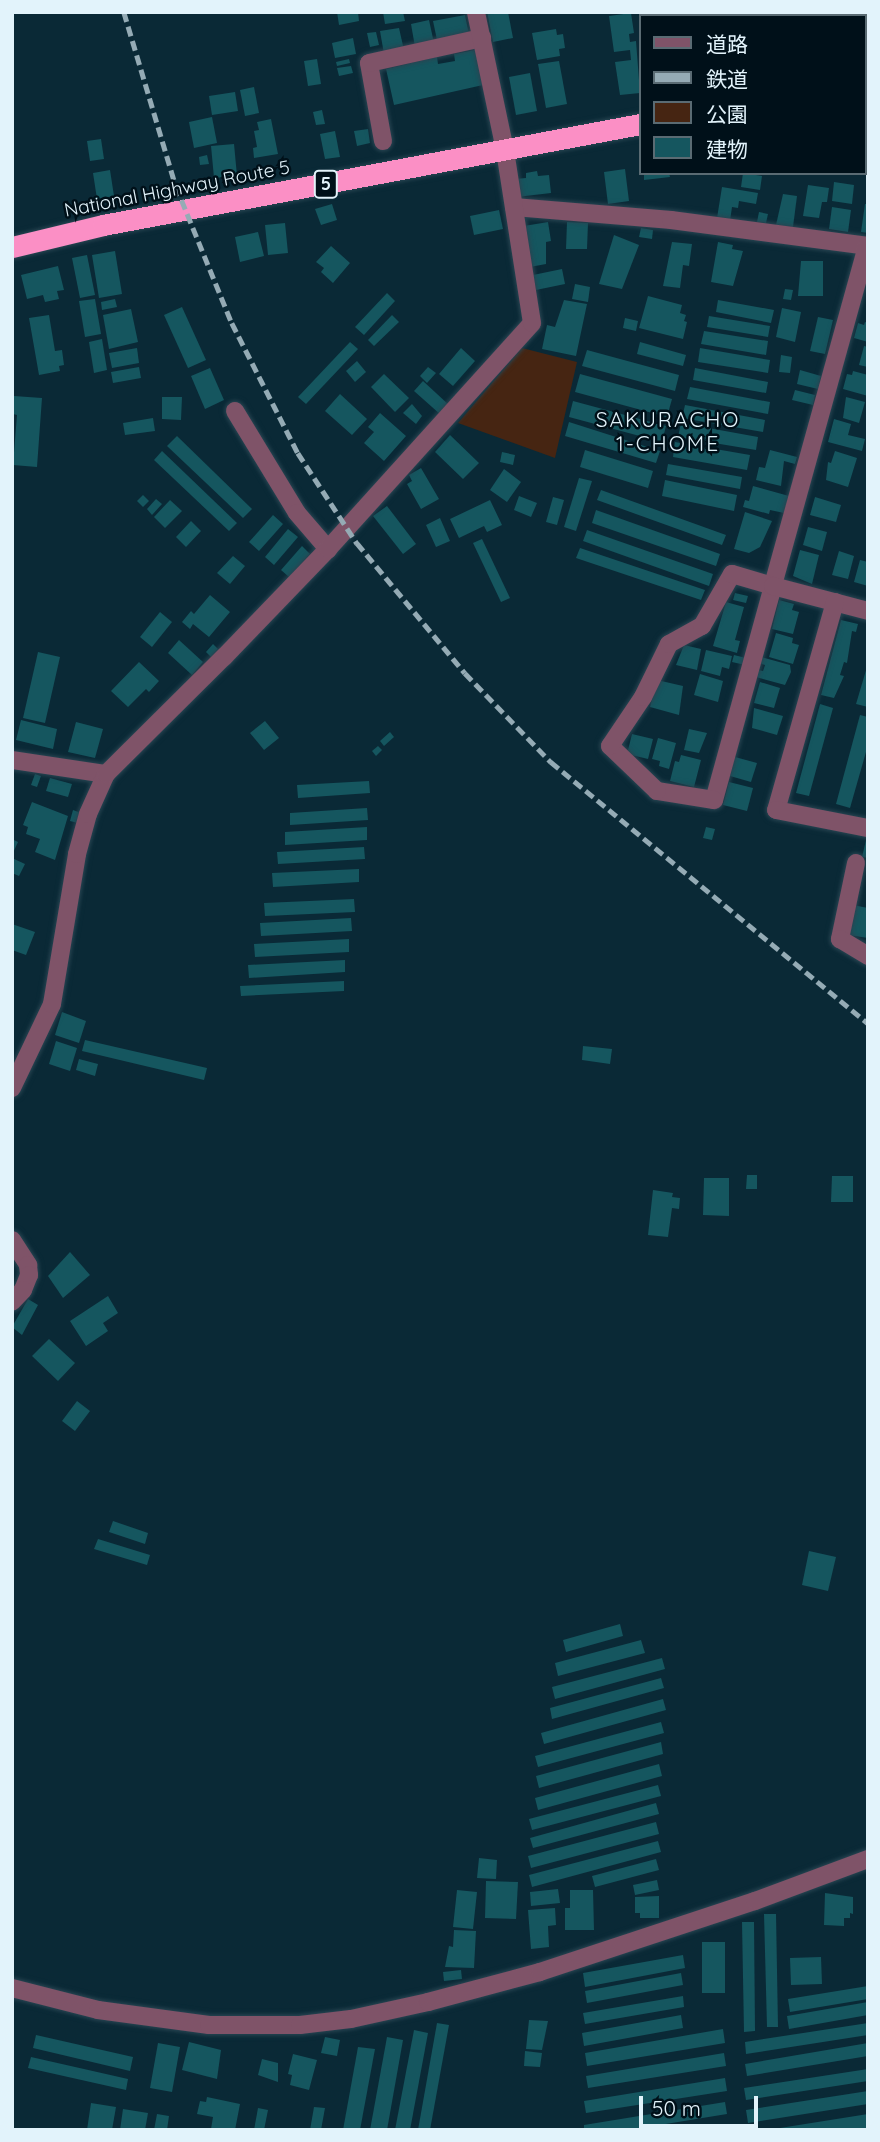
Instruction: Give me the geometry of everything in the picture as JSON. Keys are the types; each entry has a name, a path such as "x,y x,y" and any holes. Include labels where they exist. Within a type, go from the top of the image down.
{"highway":[{"name":"National Highway Route 5","path":"12,247 103,225 638,124"}],"street":[{"path":"12,1088 52,1004 77,854 92,804 106,774 328,549 532,323 505,150 476,12"},
{"path":"383,141 369,63 482,38"},
{"path":"514,207 671,220 867,246 773,586 714,800 657,791 610,746 643,697 669,644 702,626 732,574 773,586 868,611"},
{"path":"235,411 297,513 328,549"},
{"path":"835,602 776,810 868,828"},
{"path":"12,760 106,774"},
{"path":"856,863 840,939 868,956"},
{"path":"12,1240 28,1265 29,1275 23,1290 12,1302"},
{"path":"12,1988 98,2010 209,2025 300,2025 351,2018 428,2002 540,1972 755,1901 868,1859"}],"green space":[{"path":"522,348 577,362 555,458 458,423"}],"building":[{"path":"337,12 358,12 359,21 339,25"},
{"path":"383,12 403,12 405,21 385,24"},
{"path":"487,12 508,12 513,38 493,42"},
{"path":"683,12 710,14 684,14"},
{"path":"631,13 634,33 629,34 630,42 636,41 638,93 620,95 615,62 631,60 630,50 614,52 609,16"},
{"path":"465,15 469,34 437,40 433,21"},
{"path":"429,20 434,43 415,47 411,24"},
{"path":"399,28 404,50 384,54 380,31"},
{"path":"556,29 557,35 563,34 565,48 559,49 560,56 537,60 532,33"},
{"path":"376,32 379,45 370,47 367,33"},
{"path":"353,38 356,54 335,58 332,43"},
{"path":"475,50 483,85 394,105 386,69 437,57 438,64 455,61 454,54"},
{"path":"317,59 321,84 308,86 304,61"},
{"path":"349,59 350,63 337,66 336,62"},
{"path":"559,61 567,104 546,108 538,64"},
{"path":"351,66 353,73 339,76 337,68"},
{"path":"530,73 537,111 516,115 509,77"},
{"path":"254,87 259,113 245,116 240,90"},
{"path":"235,92 238,111 212,115 209,96"},
{"path":"322,110 325,124 316,125 313,112"},
{"path":"212,117 217,143 194,148 189,122"},
{"path":"271,119 278,154 254,158 253,148 257,147 254,131 259,130 257,122"},
{"path":"368,129 370,143 357,146 354,131"},
{"path":"335,131 340,157 325,159 320,134"},
{"path":"866,135 868,135 866,166"},
{"path":"101,139 104,159 90,161 87,141"},
{"path":"234,144 237,176 214,178 211,146"},
{"path":"207,155 209,164 200,165 199,157"},
{"path":"625,169 629,201 608,204 604,172"},
{"path":"110,170 114,196 97,199 93,173"},
{"path":"537,171 538,176 549,175 551,193 517,197 515,179 526,178 526,173"},
{"path":"644,175 670,177 644,180"},
{"path":"743,175 762,176 760,190 741,187"},
{"path":"834,182 854,185 852,204 832,201"},
{"path":"808,185 829,188 827,202 822,202 819,218 803,216"},
{"path":"722,187 758,193 756,204 739,201 738,208 732,207 730,221 717,218"},
{"path":"783,194 797,196 793,227 776,225"},
{"path":"332,204 337,220 321,225 315,209"},
{"path":"865,204 868,204 868,233 861,232"},
{"path":"832,207 851,210 848,232 829,229"},
{"path":"499,210 503,229 474,235 470,216"},
{"path":"759,212 768,214 766,223 757,222"},
{"path":"548,222 551,241 546,242 546,264 530,267 524,226"},
{"path":"567,222 588,223 587,249 566,249"},
{"path":"285,223 288,253 268,255 265,225"},
{"path":"641,228 653,230 652,239 639,237"},
{"path":"258,232 264,256 240,262 235,237"},
{"path":"614,235 639,245 622,289 599,284"},
{"path":"672,242 692,244 689,266 683,265 680,288 663,286"},
{"path":"718,242 733,245 732,249 743,251 733,286 711,282"},
{"path":"331,246 350,263 333,283 321,272 324,268 316,262"},
{"path":"115,251 122,294 99,298 92,255"},
{"path":"87,255 95,295 80,298 72,258"},
{"path":"801,261 823,261 823,296 798,296"},
{"path":"58,266 64,290 57,291 59,299 45,302 43,295 27,299 21,275"},
{"path":"562,269 565,284 536,290 533,275"},
{"path":"575,284 590,287 588,302 572,299"},
{"path":"785,289 793,290 791,300 783,299"},
{"path":"387,293 395,301 364,335 355,327"},
{"path":"648,296 682,305 680,313 686,315 684,321 687,322 683,339 639,328"},
{"path":"95,299 101,334 85,337 79,301"},
{"path":"115,299 117,307 102,310 101,302"},
{"path":"564,300 587,304 576,356 542,349 547,325 555,327"},
{"path":"718,300 774,310 771,323 716,312"},
{"path":"182,307 206,360 188,368 164,315"},
{"path":"782,308 801,312 795,342 776,337"},
{"path":"131,309 138,342 109,349 103,315"},
{"path":"49,315 55,351 62,350 64,365 59,366 60,371 39,375 29,318"},
{"path":"392,315 399,322 374,346 368,340"},
{"path":"709,316 770,326 768,337 707,327"},
{"path":"818,317 833,320 825,354 810,351"},
{"path":"625,318 638,321 636,331 623,328"},
{"path":"865,322 868,323 868,342 854,338 858,323 864,325"},
{"path":"704,331 768,341 766,355 701,344"},
{"path":"102,339 107,370 94,373 89,342"},
{"path":"350,342 358,349 306,404 298,397"},
{"path":"640,342 686,355 683,366 637,354"},
{"path":"864,346 868,347 868,367 859,365"},
{"path":"137,348 139,363 112,368 109,353"},
{"path":"461,348 475,361 453,386 439,374"},
{"path":"700,348 770,360 768,373 698,362"},
{"path":"587,350 679,375 675,391 582,366"},
{"path":"781,355 792,357 790,373 779,372"},
{"path":"357,361 366,372 355,382 346,371"},
{"path":"139,367 141,378 113,383 111,372"},
{"path":"428,367 436,373 427,383 420,376"},
{"path":"210,368 224,400 205,409 191,376"},
{"path":"695,368 768,382 766,393 693,380"},
{"path":"800,370 821,376 818,389 797,384"},
{"path":"853,371 868,375 868,396 843,389 847,374 852,375"},
{"path":"384,374 409,398 395,412 371,387"},
{"path":"580,374 672,399 667,417 575,392"},
{"path":"423,381 449,405 441,415 414,391"},
{"path":"690,387 770,402 768,414 687,399"},
{"path":"795,390 815,395 813,405 792,400"},
{"path":"340,394 367,419 352,435 325,411"},
{"path":"14,396 42,398 37,467 13,465 17,415 13,414"},
{"path":"162,397 182,397 181,420 162,419"},
{"path":"846,397 865,402 859,423 843,418"},
{"path":"573,401 666,426 662,442 569,417"},
{"path":"412,404 422,416 416,424 403,413"},
{"path":"685,405 765,420 763,432 682,418"},
{"path":"380,413 406,436 384,461 364,443 374,432 368,427"},
{"path":"153,418 155,431 125,435 123,423"},
{"path":"834,419 851,424 848,435 865,439 862,451 828,442"},
{"path":"569,422 660,451 656,463 565,436"},
{"path":"681,423 758,437 756,450 678,437"},
{"path":"450,435 479,463 463,479 435,452"},
{"path":"177,436 252,509 243,518 167,446"},
{"path":"675,442 750,455 747,470 673,457"},
{"path":"585,450 653,471 648,488 580,467"},
{"path":"770,450 797,457 795,464 784,461 781,486 756,480 759,467 765,468"},
{"path":"162,451 237,523 229,531 154,460"},
{"path":"835,451 857,458 848,487 826,480 828,462 831,463"},
{"path":"502,452 515,455 513,465 500,462"},
{"path":"668,464 742,477 740,489 666,475"},
{"path":"421,468 439,499 421,509 407,484 412,481 409,475"},
{"path":"504,469 521,482 507,502 490,490"},
{"path":"579,478 592,481 576,531 564,527"},
{"path":"665,480 737,495 734,511 662,496"},
{"path":"753,486 789,496 784,513 770,510 769,514 743,507 745,500 749,501"},
{"path":"601,490 726,535 722,545 597,500"},
{"path":"143,495 149,501 143,507 137,501"},
{"path":"519,496 537,503 531,517 514,510"},
{"path":"553,497 564,500 557,525 546,522"},
{"path":"815,497 841,505 836,522 810,515"},
{"path":"156,499 162,504 152,515 147,509"},
{"path":"170,500 182,511 165,528 154,517"},
{"path":"490,500 502,525 487,532 484,526 459,538 450,519"},
{"path":"387,506 416,544 403,554 373,516"},
{"path":"596,510 720,554 716,566 592,523"},
{"path":"745,512 772,521 760,547 749,553 734,549"},
{"path":"273,515 283,524 259,551 249,542"},
{"path":"440,518 450,541 436,547 426,525"},
{"path":"191,521 201,531 186,547 176,537"},
{"path":"808,527 827,532 822,551 803,545"},
{"path":"288,529 298,537 274,565 265,557"},
{"path":"587,530 713,574 709,586 583,541"},
{"path":"482,539 510,598 501,602 473,543"},
{"path":"302,546 310,554 289,577 281,570"},
{"path":"580,548 705,590 701,600 576,558"},
{"path":"800,550 819,555 812,584 793,576"},
{"path":"839,551 854,556 848,579 832,575"},
{"path":"233,556 245,566 230,584 217,573"},
{"path":"860,560 868,562 868,586 854,582"},
{"path":"735,593 748,596 746,603 733,600"},
{"path":"210,595 230,612 209,637 193,624 190,629 182,622 191,611 194,614"},
{"path":"779,600 794,604 792,610 799,612 793,634 772,629"},
{"path":"726,602 744,607 735,640 740,641 737,653 713,646"},
{"path":"160,612 172,622 152,647 140,637"},
{"path":"841,620 858,624 856,632 852,631 847,663 844,662 840,675 844,676 834,698 821,695"},
{"path":"776,633 793,638 792,643 799,645 793,664 769,657"},
{"path":"179,640 203,662 192,675 168,653"},
{"path":"213,644 218,649 211,657 206,652"},
{"path":"684,645 701,649 697,670 676,665"},
{"path":"706,650 732,656 729,669 722,667 720,676 701,671"},
{"path":"38,652 60,657 45,723 23,718"},
{"path":"734,655 746,658 745,665 732,662"},
{"path":"761,657 790,665 791,672 785,685 756,677 758,670 763,671 765,665 759,663"},
{"path":"139,662 159,681 149,692 146,689 128,707 111,691"},
{"path":"868,667 868,707 856,704"},
{"path":"700,674 723,681 718,702 694,695"},
{"path":"657,680 683,686 679,715 650,707"},
{"path":"760,682 780,688 774,708 754,703"},
{"path":"820,704 833,708 809,796 796,793"},
{"path":"754,708 783,716 777,735 752,728"},
{"path":"860,715 868,717 868,745 850,808 836,804"},
{"path":"21,720 57,729 53,749 16,740"},
{"path":"265,721 279,738 264,750 250,733"},
{"path":"76,722 103,729 95,758 68,752"},
{"path":"689,729 707,733 699,753 684,750"},
{"path":"390,732 394,737 384,746 380,741"},
{"path":"632,734 653,739 648,759 627,754"},
{"path":"658,738 676,743 669,769 659,766 660,761 652,759"},
{"path":"378,746 382,750 376,756 372,751"},
{"path":"681,755 701,760 694,787 670,781 675,761 679,762"},
{"path":"735,757 757,763 751,782 730,776"},
{"path":"35,774 41,776 37,787 31,785"},
{"path":"50,778 72,784 68,797 46,791"},
{"path":"369,781 370,793 298,798 297,785"},
{"path":"729,782 753,788 747,811 723,805"},
{"path":"32,802 68,816 55,860 35,852 40,839 26,834 28,827 23,825"},
{"path":"367,808 368,820 290,825 290,813"},
{"path":"73,810 81,813 78,823 70,821"},
{"path":"367,827 367,840 285,845 285,832"},
{"path":"706,827 715,829 712,840 703,838"},
{"path":"868,837 868,858 862,857"},
{"path":"12,839 18,842 12,855"},
{"path":"364,847 365,859 278,864 277,852"},
{"path":"12,858 25,864 19,876 12,873"},
{"path":"359,869 359,882 273,887 272,873"},
{"path":"354,899 355,912 265,916 264,903"},
{"path":"853,905 868,908 868,938 848,935"},
{"path":"351,918 352,931 261,936 260,923"},
{"path":"12,924 35,932 26,955 12,950"},
{"path":"349,939 349,952 255,957 254,944"},
{"path":"345,960 345,972 249,978 248,965"},
{"path":"344,981 344,991 241,996 240,986"},
{"path":"62,1012 86,1021 79,1043 55,1035"},
{"path":"85,1040 207,1068 204,1080 82,1051"},
{"path":"56,1041 77,1048 70,1071 49,1064"},
{"path":"583,1046 612,1049 610,1064 582,1060"},
{"path":"79,1059 98,1064 95,1076 76,1070"},
{"path":"747,1175 757,1175 757,1189 746,1189"},
{"path":"832,1176 853,1176 853,1202 831,1202"},
{"path":"704,1178 729,1178 729,1216 703,1215"},
{"path":"653,1190 673,1193 672,1197 680,1198 679,1209 672,1208 668,1237 648,1235"},
{"path":"70,1252 90,1275 63,1298 48,1276"},
{"path":"108,1296 118,1313 103,1323 108,1331 86,1346 70,1321"},
{"path":"28,1299 38,1305 22,1335 12,1327"},
{"path":"49,1339 75,1363 58,1381 32,1356"},
{"path":"77,1401 90,1411 75,1431 62,1421"},
{"path":"113,1521 148,1533 145,1544 109,1532"},
{"path":"98,1539 150,1555 147,1565 94,1549"},
{"path":"809,1551 836,1557 828,1591 802,1585"},
{"path":"620,1624 623,1636 566,1652 563,1640"},
{"path":"641,1640 645,1653 558,1676 555,1663"},
{"path":"662,1658 665,1669 555,1699 552,1687"},
{"path":"661,1678 664,1688 552,1719 550,1708"},
{"path":"663,1699 666,1710 544,1744 541,1733"},
{"path":"661,1722 664,1733 538,1767 535,1756"},
{"path":"661,1742 663,1754 539,1788 536,1776"},
{"path":"659,1764 662,1776 538,1810 535,1798"},
{"path":"658,1785 661,1796 532,1830 529,1819"},
{"path":"656,1803 659,1814 533,1848 530,1838"},
{"path":"656,1822 659,1834 531,1868 528,1856"},
{"path":"658,1841 661,1852 532,1887 529,1875"},
{"path":"479,1858 497,1860 496,1879 477,1878"},
{"path":"656,1859 659,1870 595,1887 592,1876"},
{"path":"657,1880 659,1890 635,1895 633,1885"},
{"path":"486,1881 518,1882 516,1919 485,1918"},
{"path":"558,1889 560,1903 531,1906 530,1892"},
{"path":"457,1890 477,1892 473,1929 453,1927"},
{"path":"570,1890 593,1890 594,1930 565,1930 565,1908 570,1908"},
{"path":"825,1893 853,1897 853,1914 850,1913 850,1918 844,1918 844,1926 824,1925"},
{"path":"659,1896 659,1918 640,1918 640,1913 635,1913 635,1897"},
{"path":"555,1908 556,1925 548,1926 549,1947 531,1949 528,1910"},
{"path":"764,1914 776,1914 778,2027 767,2027"},
{"path":"742,1922 754,1922 755,2031 744,2032"},
{"path":"454,1930 476,1931 474,1968 445,1967 449,1946 453,1947"},
{"path":"702,1942 725,1942 725,1993 702,1993"},
{"path":"683,1955 685,1968 585,1987 583,1973"},
{"path":"821,1957 822,1984 791,1985 790,1958"},
{"path":"461,1970 462,1979 444,1981 443,1972"},
{"path":"681,1973 683,1985 587,2003 585,1991"},
{"path":"868,1986 868,1999 790,2012 788,1999"},
{"path":"683,1996 684,2007 585,2024 583,2013"},
{"path":"868,2002 868,2015 789,2029 787,2016"},
{"path":"681,2015 683,2028 584,2046 582,2033"},
{"path":"529,2020 548,2021 542,2050 526,2049"},
{"path":"437,2023 449,2025 430,2130 418,2130"},
{"path":"868,2023 868,2035 746,2054 745,2042"},
{"path":"723,2029 725,2043 587,2066 585,2053"},
{"path":"414,2030 428,2033 410,2130 395,2130"},
{"path":"36,2035 133,2057 130,2071 33,2048"},
{"path":"325,2037 340,2040 337,2056 321,2053"},
{"path":"387,2037 403,2040 387,2130 370,2130"},
{"path":"189,2042 221,2050 217,2079 182,2070"},
{"path":"158,2043 180,2047 172,2092 150,2088"},
{"path":"868,2043 868,2056 747,2076 745,2064"},
{"path":"358,2047 375,2049 360,2130 343,2130"},
{"path":"525,2051 542,2053 540,2067 524,2066"},
{"path":"724,2053 726,2066 588,2088 586,2076"},
{"path":"293,2054 317,2060 309,2090 290,2085 292,2075 288,2074"},
{"path":"31,2057 128,2079 126,2090 28,2068"},
{"path":"262,2059 278,2063 278,2082 258,2075"},
{"path":"868,2069 868,2081 746,2100 744,2088"},
{"path":"725,2078 727,2091 586,2113 584,2101"},
{"path":"868,2091 868,2104 748,2123 746,2110"},
{"path":"207,2097 240,2104 235,2130 211,2129 213,2117 197,2114 200,2101 206,2102"},
{"path":"725,2102 727,2114 629,2130 584,2130 584,2125"},
{"path":"91,2103 116,2107 112,2130 87,2130"},
{"path":"314,2107 325,2108 321,2130 310,2130"},
{"path":"258,2108 268,2110 264,2130 254,2130"},
{"path":"123,2109 148,2113 145,2130 120,2130"},
{"path":"157,2114 169,2116 167,2130 154,2130"},
{"path":"868,2114 868,2128 780,2130 780,2128"},
{"path":"714,2125 715,2130 691,2130 691,2128"}],"railway":[{"path":"124,12 176,186 232,323 298,453 357,543 465,673 551,762 868,1023"}],"district":[{"name":"SAKURACHO 1-CHOME","path":"668,431"}]}
